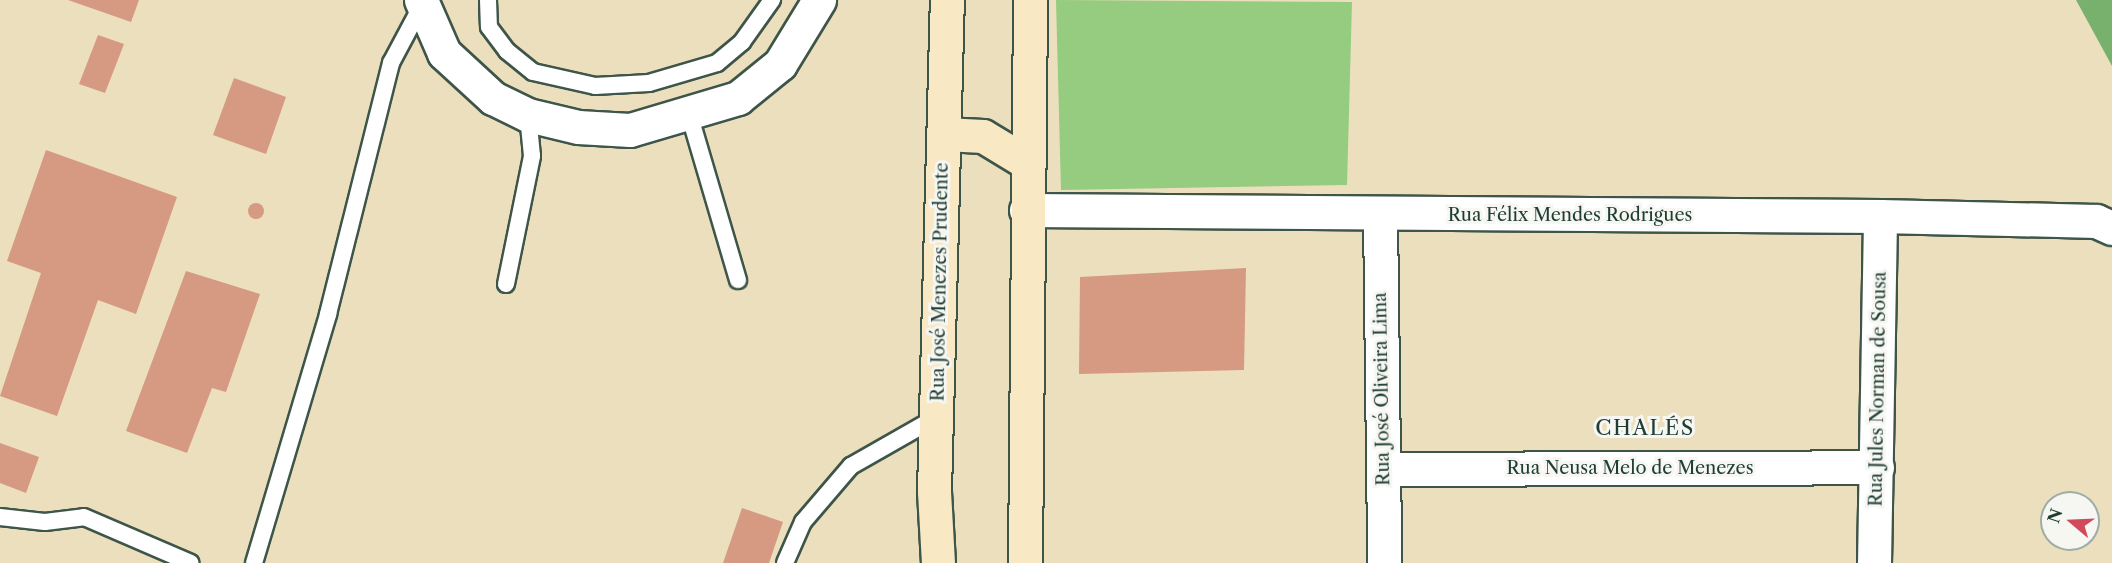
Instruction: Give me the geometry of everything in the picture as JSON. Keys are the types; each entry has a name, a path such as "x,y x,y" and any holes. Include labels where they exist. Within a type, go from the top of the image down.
{"main road":[{"name":"Rua José Menezes Prudente","path":"938,563 937,417 947,0"},
{"path":"1025,563 1026,162 1030,0"},
{"path":"944,134 983,136 1026,162"}],"street":[{"path":"422,2 444,53 493,98 528,115 578,127 630,130 690,117 738,98 780,64 819,0"},
{"name":"Rua Félix Mendes Rodrigues","path":"1026,210 1880,216 2096,220 2112,228"},
{"name":"Rua José Oliveira Lima","path":"1380,214 1384,563"},
{"name":"Rua Jules Norman de Sousa","path":"1874,563 1880,216"},
{"name":"Rua Neusa Melo de Menezes","path":"1384,469 1877,467"}],"lane":[{"path":"488,0 489,27 507,51 533,72 595,86 649,82 717,63 742,42 772,0"},
{"path":"254,563 328,314 391,63 422,2"},
{"path":"506,284 532,156 528,115"},
{"path":"690,117 738,280"},
{"path":"785,563 803,522 851,466 937,417"},
{"path":"0,517 45,522 84,517 190,563"}],"green space":[{"path":"1056,0 1352,2 1347,185 1061,190"},
{"path":"2076,0 2112,0 2112,66"}],"building":[{"path":"68,0 139,0 131,22"},
{"path":"98,35 124,44 105,93 79,84"},
{"path":"234,78 286,97 266,154 213,135"},
{"path":"46,150 177,197 136,314 98,300 57,416 0,396 41,273 7,261"},
{"path":"256,203 262,205 264,211 262,217 256,219 250,217 248,211 250,205"},
{"path":"1246,268 1244,370 1079,374 1080,277"},
{"path":"186,271 260,294 226,392 212,388 187,453 126,431"},
{"path":"0,443 39,457 26,493 0,483"},
{"path":"742,508 783,522 769,563 723,563"}],"district":[{"name":"CHALÉS","path":"1645,428"}]}
